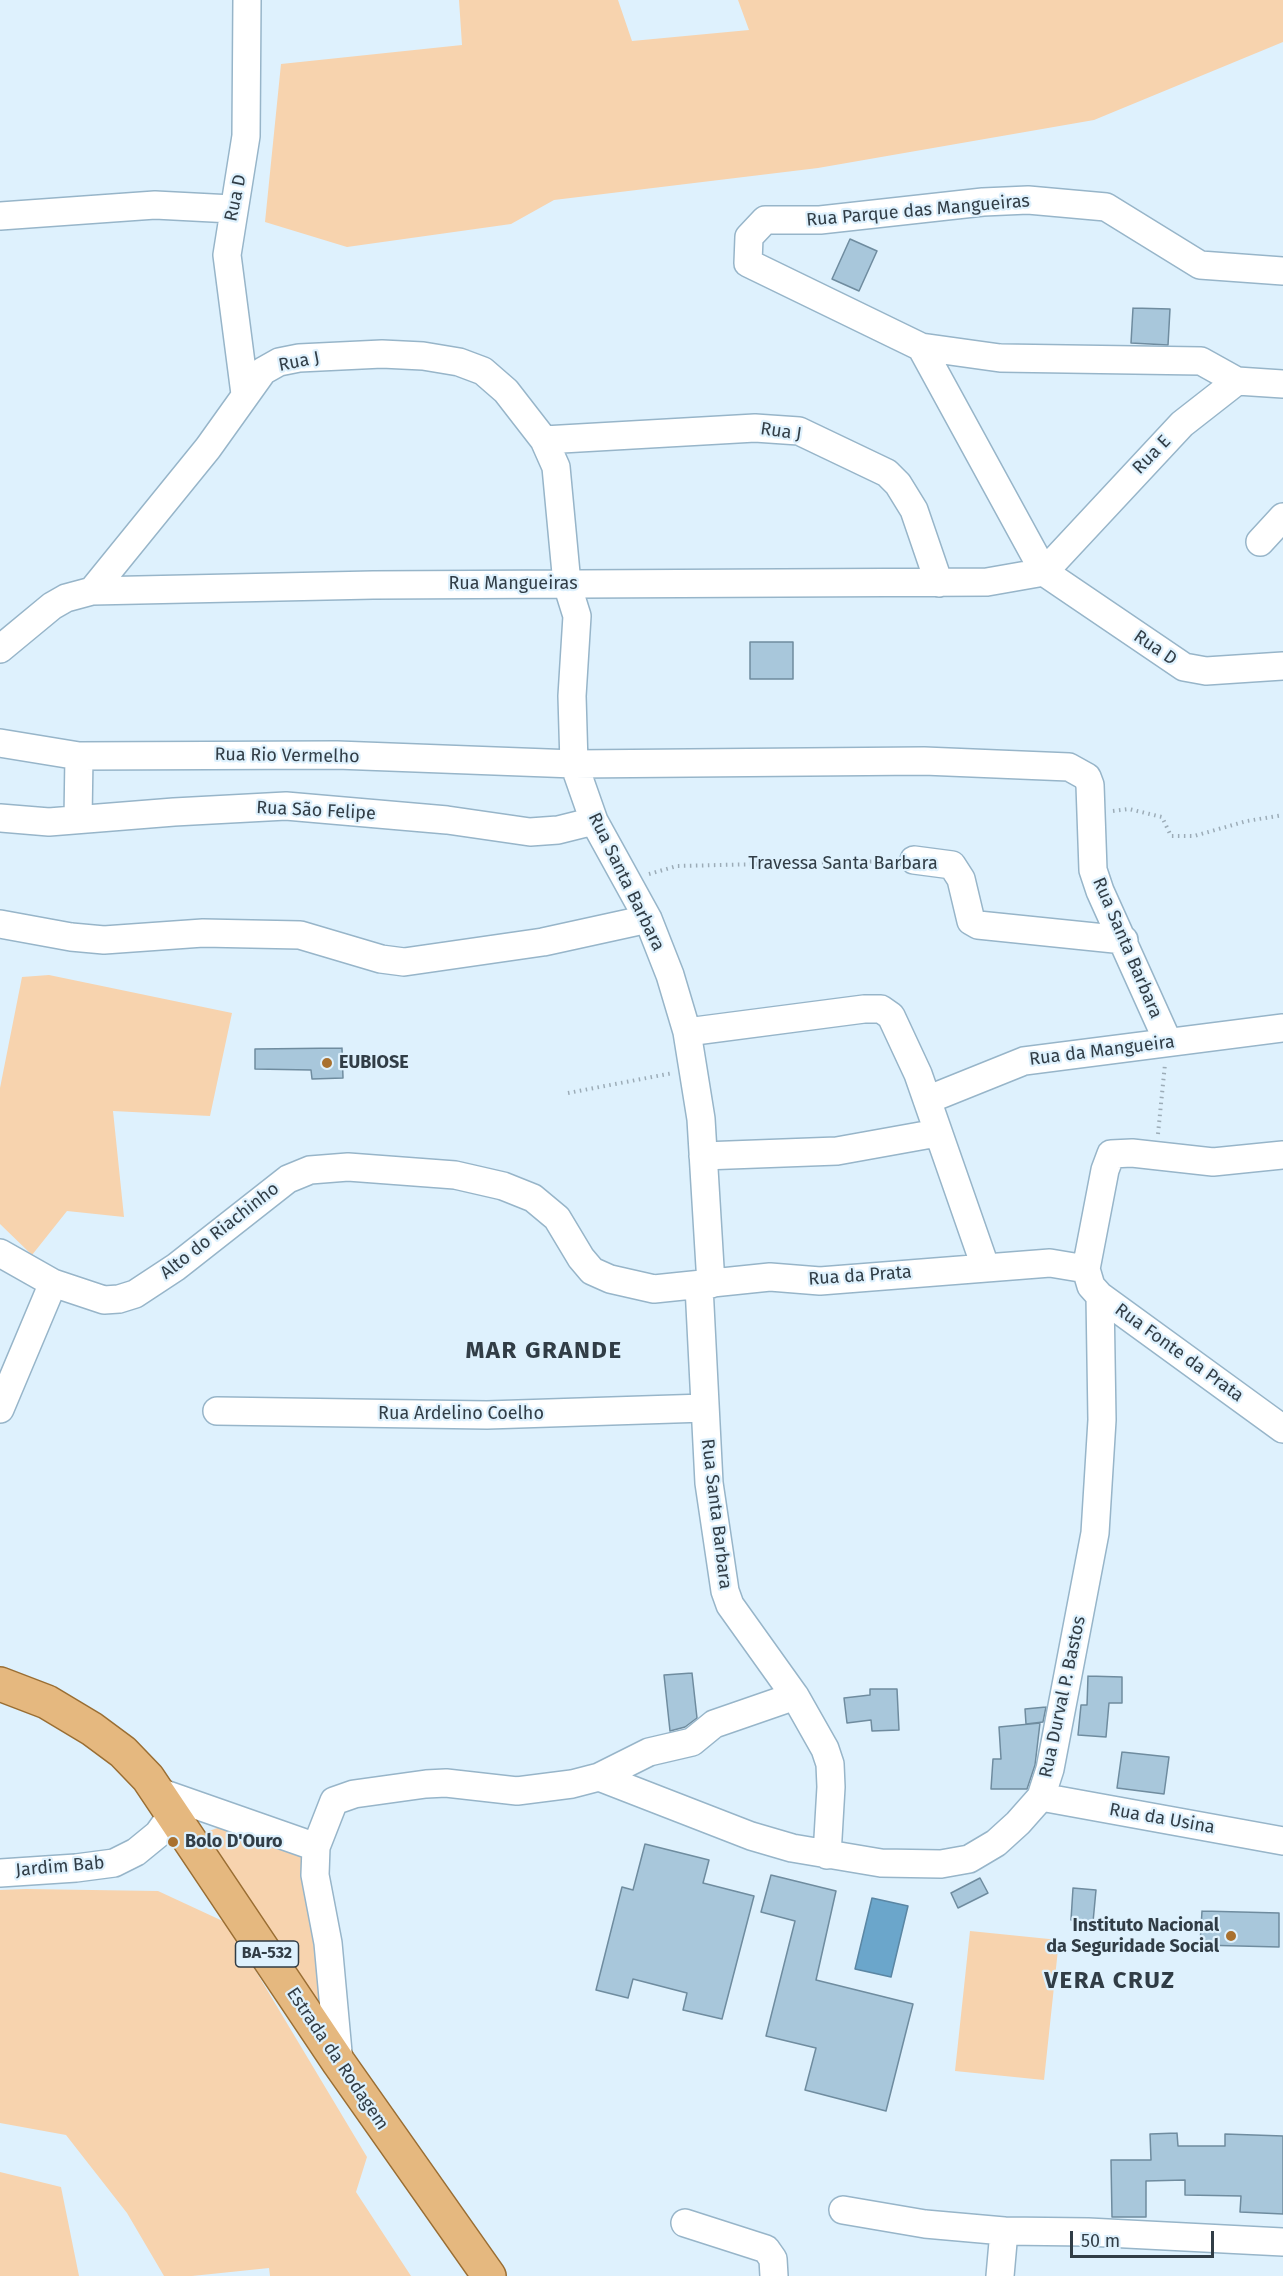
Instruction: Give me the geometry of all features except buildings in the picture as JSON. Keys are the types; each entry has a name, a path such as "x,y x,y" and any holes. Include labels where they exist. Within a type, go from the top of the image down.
{"main road":[{"name":"Estrada da Rodagem","path":"0,1684 47,1702 92,1728 123,1752 166,1802 339,2063 489,2276"}],"street":[{"name":"Rua D","path":"245,394 227,267 232,209 246,136 246,0"},
{"name":"Rua Parque das Mangueiras","path":"921,347 748,263 749,237 765,220 820,220 984,202 1028,200 1106,207 1200,266 1283,271"},
{"path":"0,216 155,205 232,209"},
{"path":"921,347 1000,358 1201,361 1238,381 1283,384"},
{"path":"921,347 1044,572"},
{"name":"Rua J","path":"92,591 208,448 263,371 279,362 299,358 382,354 459,362 483,371 506,391 544,440 556,467 567,584 577,616 572,696 574,764"},
{"name":"Rua E","path":"1044,572 1182,424 1238,381"},
{"name":"Rua J","path":"544,440 755,428 799,431 887,473 898,484 914,510 939,583"},
{"path":"1260,542 1283,518"},
{"name":"Rua D","path":"1044,572 1184,667 1206,671 1283,666"},
{"name":"Rua Mangueiras","path":"0,649 52,606 66,598 92,591 361,585 939,583 987,582 1044,572"},
{"name":"Rua Rio Vermelho","path":"0,743 79,756 337,755 574,764 844,761 1058,765"},
{"path":"78,819 79,756"},
{"name":"Rua Santa Barbara","path":"574,764 594,821 648,919 670,975 687,1032 701,1119 703,1156 705,1408 709,1483 725,1591 730,1605 795,1696 830,1764 827,1855"},
{"name":"Rua Santa Barbara","path":"1058,765 1080,771 1087,777 1091,795 1093,870 1100,891 1124,940 1167,1042"},
{"name":"Rua São Felipe","path":"0,818 50,822 286,806 447,820 530,832 558,830 594,821"},
{"name":"Travessa Santa Barbara","path":"914,861 952,864 961,879 970,921 978,925 1124,940"},
{"path":"0,924 70,937 104,940 203,933 300,935 381,959 404,962 543,942 648,919"},
{"path":"687,1032 864,1008 881,1009 891,1016 927,1100 985,1266 1050,1263 1086,1269 1105,1170 1111,1154 1132,1153 1213,1162 1283,1155"},
{"name":"Rua da Mangueira","path":"927,1100 1024,1061 1283,1028"},
{"path":"703,1156 837,1151 937,1133"},
{"name":"Alto do Riachinho","path":"0,1253 53,1283 104,1300 119,1299 135,1294 176,1267 288,1179 310,1170 348,1167 455,1174 502,1186 533,1198 547,1208 557,1218 580,1258 592,1271 610,1280 654,1289 705,1285"},
{"name":"Rua da Prata","path":"705,1285 770,1277 829,1280 985,1266"},
{"name":"Rua Fonte da Prata","path":"1086,1269 1091,1286 1100,1296 1283,1429"},
{"path":"0,1409 53,1283"},
{"name":"Rua Durval P. Bastos","path":"599,1777 751,1836 827,1855 881,1863 941,1864 969,1859 996,1843 1041,1797 1064,1706 1095,1533 1102,1420 1100,1296"},
{"name":"Rua Ardelino Coelho","path":"217,1411 487,1415 705,1408"},
{"path":"339,2063 328,1943 315,1875 316,1847 334,1801 354,1794 446,1783 517,1791 543,1789 599,1777 649,1752 692,1742 706,1729 725,1719 795,1696"},
{"name":"Rua da Usina","path":"1041,1797 1283,1841"},
{"path":"166,1802 316,1847"},
{"name":"Jardim Bab","path":"0,1873 114,1863 136,1852 158,1834 166,1802"},
{"path":"843,2210 925,2224 1004,2231 1088,2232 1283,2242"},
{"path":"685,2223 766,2249 773,2259 774,2276"},
{"path":"1000,2276 1004,2231"}],"path":[{"path":"1092,815 1129,809 1162,818 1171,836 1194,836 1247,820 1283,815"},
{"name":"Travessa Santa Barbara","path":"630,883 661,868 678,866 914,861"},
{"path":"1155,1157 1167,1042"},
{"path":"568,1094 692,1069"}],"shaded area":[{"path":"459,0 618,0 632,41 749,30 738,0 1283,0 1283,42 1094,120 818,168 554,200 511,224 347,247 265,222 281,64 462,45"},
{"path":"49,975 232,1013 210,1116 113,1111 124,1217 67,1211 32,1255 0,1224 0,1088 22,977"},
{"path":"223,1826 304,1847 328,2005 317,2008 203,1833"},
{"path":"0,1890 158,1891 227,1923 367,2157 356,2192 411,2276 270,2276 269,2268 192,2276 164,2276 127,2213 66,2135 0,2123"},
{"path":"970,1931 1059,1940 1044,2080 955,2071"},
{"path":"0,2172 61,2187 79,2276 0,2276"}],"water":[{"path":"872,1898 908,1906 891,1977 855,1969"}],"place":[{"name":"EUBIOSE","path":"327,1063"},
{"name":"Bolo D'Ouro","path":"173,1842"},
{"name":"Instituto Nacional da Seguridade Social","path":"1231,1936"}],"district":[{"name":"MAR GRANDE","path":"544,1351"},
{"name":"VERA CRUZ","path":"1110,1981"}]}
